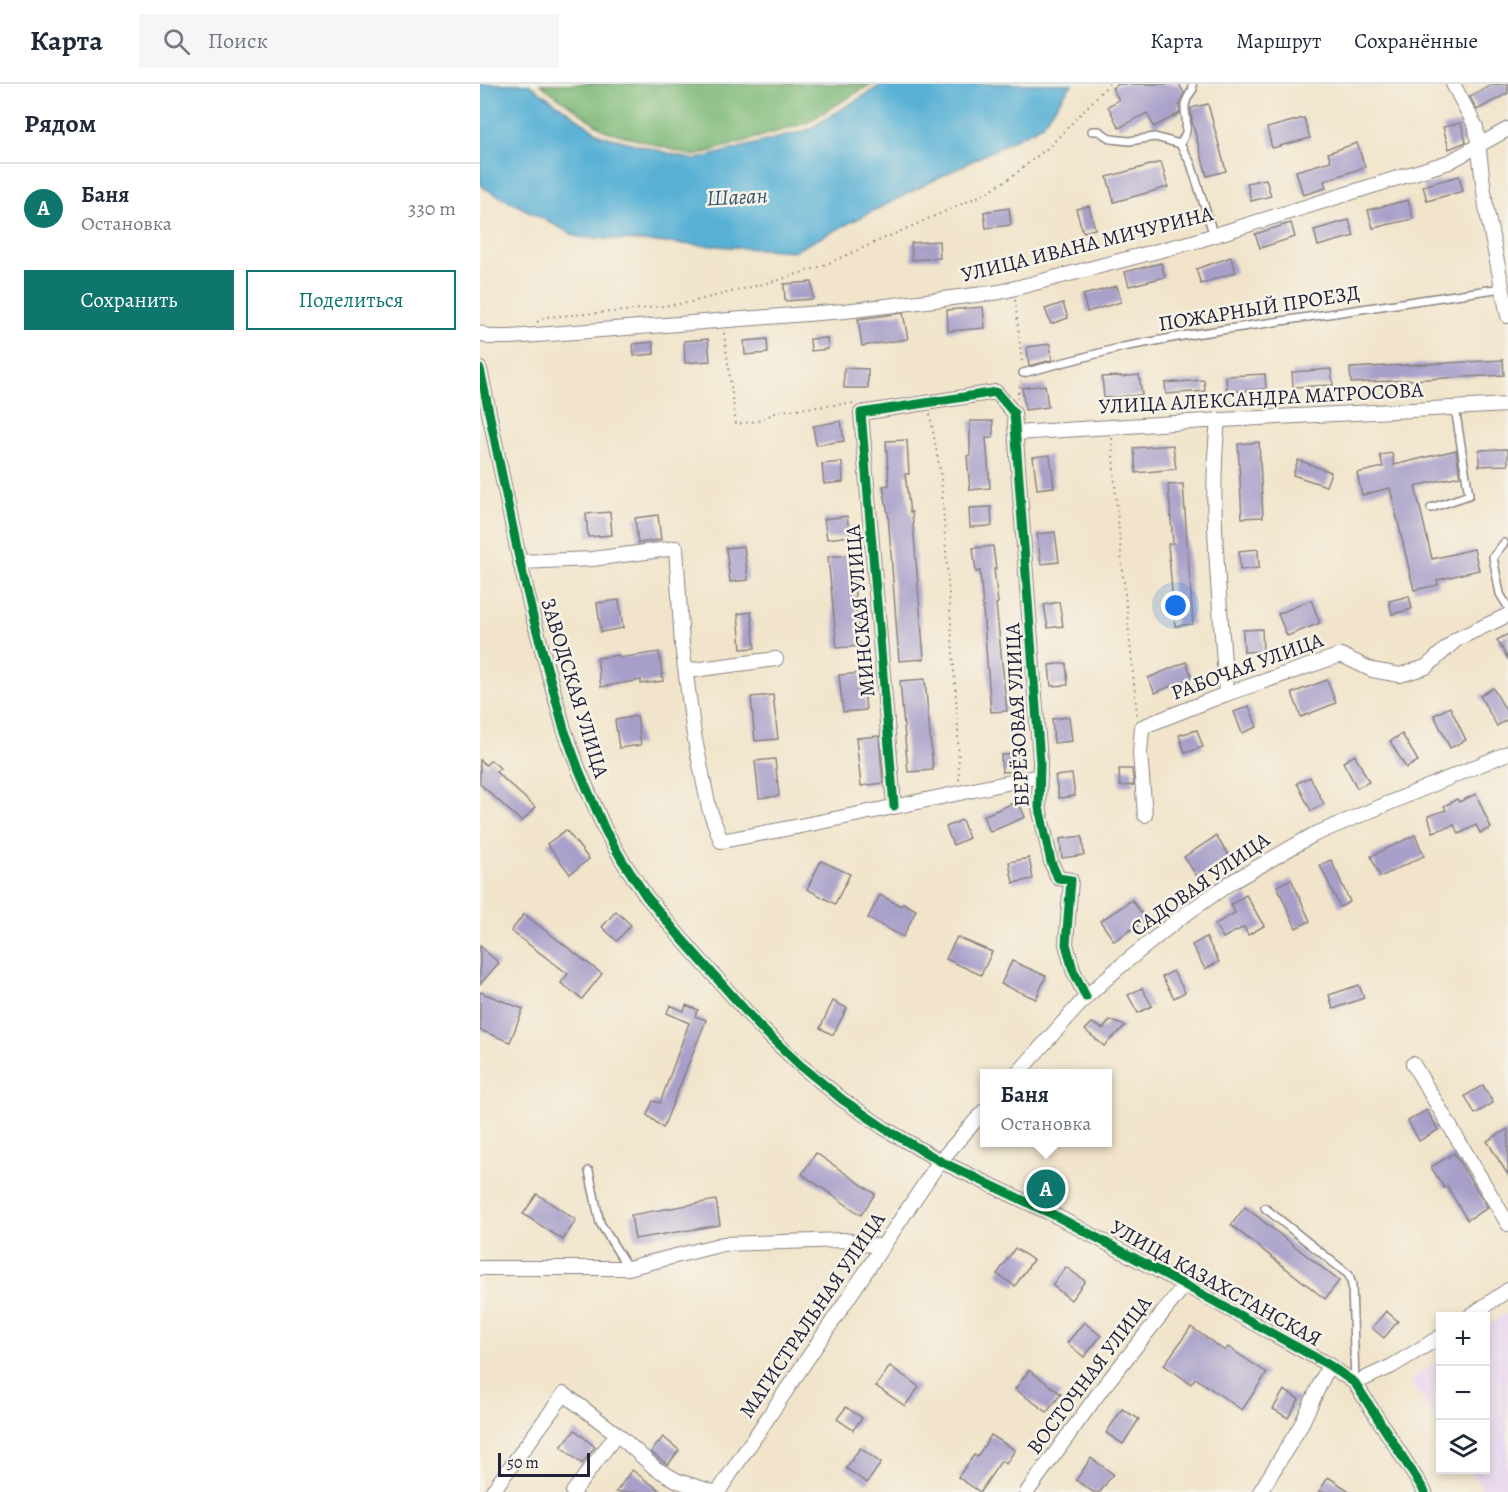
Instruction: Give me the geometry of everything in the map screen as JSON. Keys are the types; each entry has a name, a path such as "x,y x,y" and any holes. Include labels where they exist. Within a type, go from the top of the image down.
{"street":[{"path":"1453,84 1476,127 1486,207 1508,316"},
{"name":"УЛИЦА ИВАНА МИЧУРИНА","path":"480,333 489,337 511,337 845,311 1013,289 1214,236 1449,162 1508,129"},
{"name":"ЗАВОДСКАЯ УЛИЦА","path":"480,369 520,562 561,717 579,770 605,830 622,860 646,896 715,978 759,1026 800,1065 843,1100 884,1128 940,1161"},
{"path":"861,413 996,392 1014,413"},
{"name":"УЛИЦА АЛЕКСАНДРА МАТРОСОВА","path":"1016,433 1508,405"},
{"name":"МИНСКАЯ УЛИЦА","path":"861,413 894,806"},
{"name":"БЕРЁЗОВАЯ УЛИЦА","path":"1014,413 1040,776 1039,807 1051,862 1058,878 1071,880 1066,944 1073,970 1086,997"},
{"path":"1218,420 1214,461 1215,507 1226,694"},
{"path":"520,562 592,559 676,548 682,645 694,735 709,808 721,841 825,823 894,806 1040,776"},
{"name":"РАБОЧАЯ УЛИЦА","path":"1142,727 1226,694 1341,655 1371,670 1400,675 1426,667 1458,639 1508,615"},
{"path":"686,671 776,659"},
{"path":"1142,727 1140,753 1145,815"},
{"name":"САДОВАЯ УЛИЦА","path":"1021,1069 1086,997 1176,921 1268,859 1313,835 1508,753"},
{"path":"1413,1064 1508,1224"},
{"path":"940,1161 980,1116"},
{"name":"МАГИСТРАЛЬНАЯ УЛИЦА","path":"716,1492 940,1161"},
{"name":"УЛИЦА КАЗАХСТАНСКАЯ","path":"940,1161 1058,1217 1329,1365 1355,1383 1425,1492"},
{"path":"480,1268 628,1268 723,1244 843,1240 883,1247"},
{"name":"ВОСТОЧНАЯ УЛИЦА","path":"1028,1492 1101,1390 1185,1285"},
{"path":"1477,1312 1508,1290"},
{"path":"1355,1383 1392,1366 1436,1339"},
{"path":"1260,1492 1300,1427 1329,1365"},
{"path":"492,1492 564,1394 617,1434 655,1468 678,1481 716,1492"},
{"path":"573,1492 617,1434"}],"lane":[{"path":"1180,144 1186,131 1184,107 1193,89 1192,84"},
{"path":"1092,131 1099,131 1112,139 1129,141 1155,137 1180,144 1191,164 1214,236"},
{"name":"ПОЖАРНЫЙ ПРОЕЗД","path":"1023,373 1123,347 1177,337 1502,288"},
{"path":"1431,508 1469,495 1455,408"},
{"path":"1504,543 1493,557 1500,594 1508,607"},
{"path":"590,1171 600,1223 628,1268"},
{"path":"1265,1208 1349,1275 1352,1286 1355,1383"}],"path":[{"path":"537,322 545,317 591,315 687,303 779,280 822,266 982,195 1010,178 1050,146 1109,84"},
{"path":"1013,289 1023,373 1014,413"},
{"path":"722,321 736,424 759,421 779,411 854,402 861,413"},
{"path":"928,402 940,477 958,728 959,792"},
{"path":"1112,428 1115,492 1137,718 1142,727"}],"shaded area":[{"path":"1508,1312 1508,1492 1485,1492 1473,1474 1490,1474 1490,1325"},
{"path":"1436,1362 1436,1419 1410,1380"}],"green space":[{"path":"540,84 871,84 806,123 694,156 604,130"}],"water":[{"name":"Шаған","path":"480,84 529,84 601,135 694,160 808,130 883,84 1072,84 1041,126 794,251 578,237 484,188 480,183"}],"building":[{"path":"1119,84 1179,84 1184,93 1179,105 1180,113 1154,127 1147,113 1119,128 1108,106 1119,100 1112,88"},
{"path":"1493,84 1508,84 1508,93 1477,110 1470,97"},
{"path":"1208,104 1226,171 1207,176 1192,122 1191,108"},
{"path":"1304,118 1310,138 1272,148 1267,128"},
{"path":"1461,123 1466,142 1449,149 1443,127"},
{"path":"1357,143 1365,167 1324,181 1326,188 1303,195 1296,171 1331,161 1328,153"},
{"path":"1161,162 1168,187 1114,202 1107,177"},
{"path":"1459,176 1463,191 1427,201 1423,186"},
{"path":"1266,179 1271,196 1251,201 1247,183"},
{"path":"1408,200 1413,219 1373,228 1368,210"},
{"path":"1089,206 1095,229 1083,232 1076,209"},
{"path":"1009,208 1011,225 986,228 984,212"},
{"path":"1349,220 1354,236 1318,246 1314,230"},
{"path":"1291,223 1295,237 1260,248 1255,234"},
{"path":"939,241 940,258 912,260 911,243"},
{"path":"1231,257 1236,272 1201,284 1196,269"},
{"path":"1161,263 1165,277 1129,286 1125,272"},
{"path":"812,282 813,299 785,301 784,284"},
{"path":"1117,286 1121,302 1087,312 1083,295"},
{"path":"1063,303 1068,318 1051,324 1045,309"},
{"path":"983,307 985,328 948,331 947,310"},
{"path":"903,313 908,339 862,346 858,319"},
{"path":"827,338 828,349 811,351 810,339"},
{"path":"708,339 710,361 685,363 684,341"},
{"path":"767,339 768,353 745,355 744,341"},
{"path":"653,342 654,354 634,356 633,344"},
{"path":"1050,344 1052,360 1029,366 1027,347"},
{"path":"1503,360 1504,375 1351,383 1350,368"},
{"path":"844,368 868,369 868,388 844,388"},
{"path":"1331,369 1333,385 1293,387 1292,372"},
{"path":"1265,374 1266,389 1227,392 1226,376"},
{"path":"1139,375 1142,395 1104,398 1102,377"},
{"path":"1204,380 1205,391 1166,394 1165,383"},
{"path":"1045,385 1048,407 1025,410 1022,388"},
{"path":"841,421 844,441 816,445 813,426"},
{"path":"970,421 993,421 993,438 986,438 990,488 970,490 967,456 970,455"},
{"path":"907,440 909,474 905,474 910,513 912,512 924,659 899,661 888,514 883,486 889,485 886,441"},
{"path":"1259,442 1263,517 1242,518 1238,444"},
{"path":"1173,445 1176,469 1136,473 1134,448"},
{"path":"1508,449 1508,465 1479,466 1479,450"},
{"path":"1456,450 1460,476 1415,486 1432,559 1474,549 1479,570 1437,580 1438,585 1414,590 1390,488 1362,495 1357,473 1383,467 1380,455 1392,453 1394,465"},
{"path":"1050,455 1054,487 1037,489 1033,457"},
{"path":"1298,460 1331,472 1326,486 1293,475"},
{"path":"842,462 843,482 824,484 822,464"},
{"path":"1183,484 1193,624 1175,626 1168,544 1173,543 1168,485"},
{"path":"991,507 992,526 970,527 969,508"},
{"path":"610,512 612,535 588,537 586,514"},
{"path":"658,515 661,540 638,543 635,518"},
{"path":"847,516 850,536 827,539 824,519"},
{"path":"1055,532 1059,562 1041,564 1037,534"},
{"path":"744,546 748,580 730,582 726,548"},
{"path":"993,546 998,603 996,604 1007,711 991,712 980,571 976,572 973,548"},
{"path":"1258,549 1259,568 1240,570 1239,551"},
{"path":"851,555 860,646 837,648 828,557"},
{"path":"1409,596 1412,609 1392,614 1389,601"},
{"path":"619,600 623,628 601,632 597,603"},
{"path":"1311,600 1320,623 1287,636 1278,614"},
{"path":"1059,602 1063,626 1048,628 1044,605"},
{"path":"751,612 755,648 741,649 738,614"},
{"path":"1262,629 1263,651 1244,652 1243,630"},
{"path":"1508,634 1508,659 1497,640"},
{"path":"659,652 663,681 641,684 641,680 601,687 597,658 619,655 619,658"},
{"path":"1186,662 1192,677 1155,693 1148,678"},
{"path":"1066,663 1068,685 1051,686 1049,665"},
{"path":"862,673 866,710 843,712 839,675"},
{"path":"925,679 933,770 908,772 900,681"},
{"path":"1327,680 1336,703 1301,717 1292,693"},
{"path":"1493,688 1508,714 1508,719 1497,726 1480,696"},
{"path":"773,695 778,739 755,741 751,697"},
{"path":"1249,706 1257,727 1242,733 1234,712"},
{"path":"1450,707 1466,740 1450,748 1434,715"},
{"path":"637,716 641,745 619,748 615,720"},
{"path":"1069,717 1072,741 1054,743 1052,719"},
{"path":"1197,730 1203,747 1185,753 1179,735"},
{"path":"1402,734 1418,761 1406,768 1390,741"},
{"path":"879,736 883,783 861,786 856,738"},
{"path":"1019,754 1020,771 1002,772 1001,755"},
{"path":"1355,755 1369,782 1357,788 1343,762"},
{"path":"775,759 779,796 759,798 755,761"},
{"path":"480,760 486,765 491,760 500,768 496,772 535,807 522,822 480,784"},
{"path":"1119,769 1132,769 1134,785 1120,786"},
{"path":"1072,774 1075,796 1059,798 1055,776"},
{"path":"1310,777 1324,804 1311,811 1297,783"},
{"path":"1476,794 1491,828 1480,833 1476,825 1459,834 1454,825 1433,832 1428,816 1446,810 1444,806 1457,799 1459,802"},
{"path":"1018,801 1025,817 990,832 983,816"},
{"path":"962,820 969,838 953,845 946,827"},
{"path":"566,830 589,859 570,874 547,844"},
{"path":"1415,835 1424,856 1380,877 1371,856"},
{"path":"1082,836 1084,855 1062,858 1060,839"},
{"path":"1216,836 1230,857 1198,878 1184,857"},
{"path":"1029,858 1033,879 1013,883 1009,862"},
{"path":"1331,860 1350,902 1340,907 1320,865"},
{"path":"821,861 850,874 835,904 807,889"},
{"path":"1291,879 1310,921 1296,928 1277,886"},
{"path":"880,895 901,906 903,903 916,910 903,937 868,918"},
{"path":"1246,895 1264,926 1248,935 1244,927 1223,938 1215,924 1235,913 1231,904"},
{"path":"1132,900 1146,920 1114,941 1100,921"},
{"path":"616,911 631,925 617,941 602,927"},
{"path":"524,914 602,974 582,999 561,983 568,974 511,931"},
{"path":"957,937 992,952 981,975 946,959"},
{"path":"1206,937 1219,962 1205,969 1192,945"},
{"path":"480,946 499,963 480,984"},
{"path":"1012,961 1046,976 1036,999 1001,984"},
{"path":"1173,971 1185,992 1174,998 1162,977"},
{"path":"1359,985 1364,998 1333,1009 1329,995"},
{"path":"1142,988 1152,1006 1138,1013 1128,995"},
{"path":"480,992 523,1009 510,1042 480,1030"},
{"path":"833,1001 847,1008 833,1035 820,1028"},
{"path":"670,1005 684,1011 686,1005 698,1010 695,1016 706,1020 663,1128 647,1115 653,1101 660,1103 689,1023 667,1013"},
{"path":"1110,1020 1125,1026 1104,1046 1085,1030 1092,1023 1103,1029"},
{"path":"1483,1085 1493,1103 1475,1114 1465,1096"},
{"path":"1427,1110 1438,1130 1419,1141 1408,1121"},
{"path":"1508,1129 1508,1175 1487,1141"},
{"path":"816,1153 875,1194 861,1215 802,1174"},
{"path":"1454,1153 1488,1208 1467,1220 1447,1186 1444,1188 1431,1167"},
{"path":"537,1194 576,1220 563,1240 523,1214"},
{"path":"716,1200 720,1225 635,1239 631,1215"},
{"path":"1245,1207 1339,1281 1325,1299 1231,1225"},
{"path":"1015,1248 1033,1260 1015,1286 997,1274"},
{"path":"1066,1267 1085,1281 1071,1300 1052,1285"},
{"path":"1386,1311 1398,1321 1384,1338 1372,1328"},
{"path":"1084,1322 1101,1336 1084,1357 1067,1343"},
{"path":"1191,1327 1225,1351 1228,1347 1267,1373 1242,1410 1195,1378 1191,1384 1164,1365"},
{"path":"890,1366 919,1387 905,1406 876,1386"},
{"path":"1029,1370 1061,1394 1047,1412 1015,1389"},
{"path":"1284,1390 1299,1399 1288,1418 1273,1409"},
{"path":"846,1407 862,1418 853,1430 837,1419"},
{"path":"1122,1409 1139,1419 1123,1444 1106,1433"},
{"path":"575,1430 595,1447 582,1464 561,1447"},
{"path":"991,1435 1015,1450 1006,1464 1001,1461 980,1492 958,1477 974,1455 977,1457"},
{"path":"663,1437 679,1450 668,1465 651,1452"},
{"path":"860,1448 881,1463 867,1483 846,1468"},
{"path":"1091,1458 1113,1474 1100,1492 1093,1492 1076,1480"},
{"path":"632,1470 662,1492 616,1492"},
{"path":"1328,1477 1351,1492 1319,1492"}],"cycle path":[{"path":"480,369 518,553 564,729 605,830 646,896 681,938 759,1026 800,1065 843,1100 884,1128 940,1161 1058,1217 1185,1285 1329,1365 1355,1383 1425,1492"},
{"path":"894,806 861,413 996,392 1014,413 1040,762 1039,807 1051,862 1058,878 1071,880 1066,944 1073,970 1086,997"}],"place":[{"name":"Баня","path":"1046,1189"}]}
